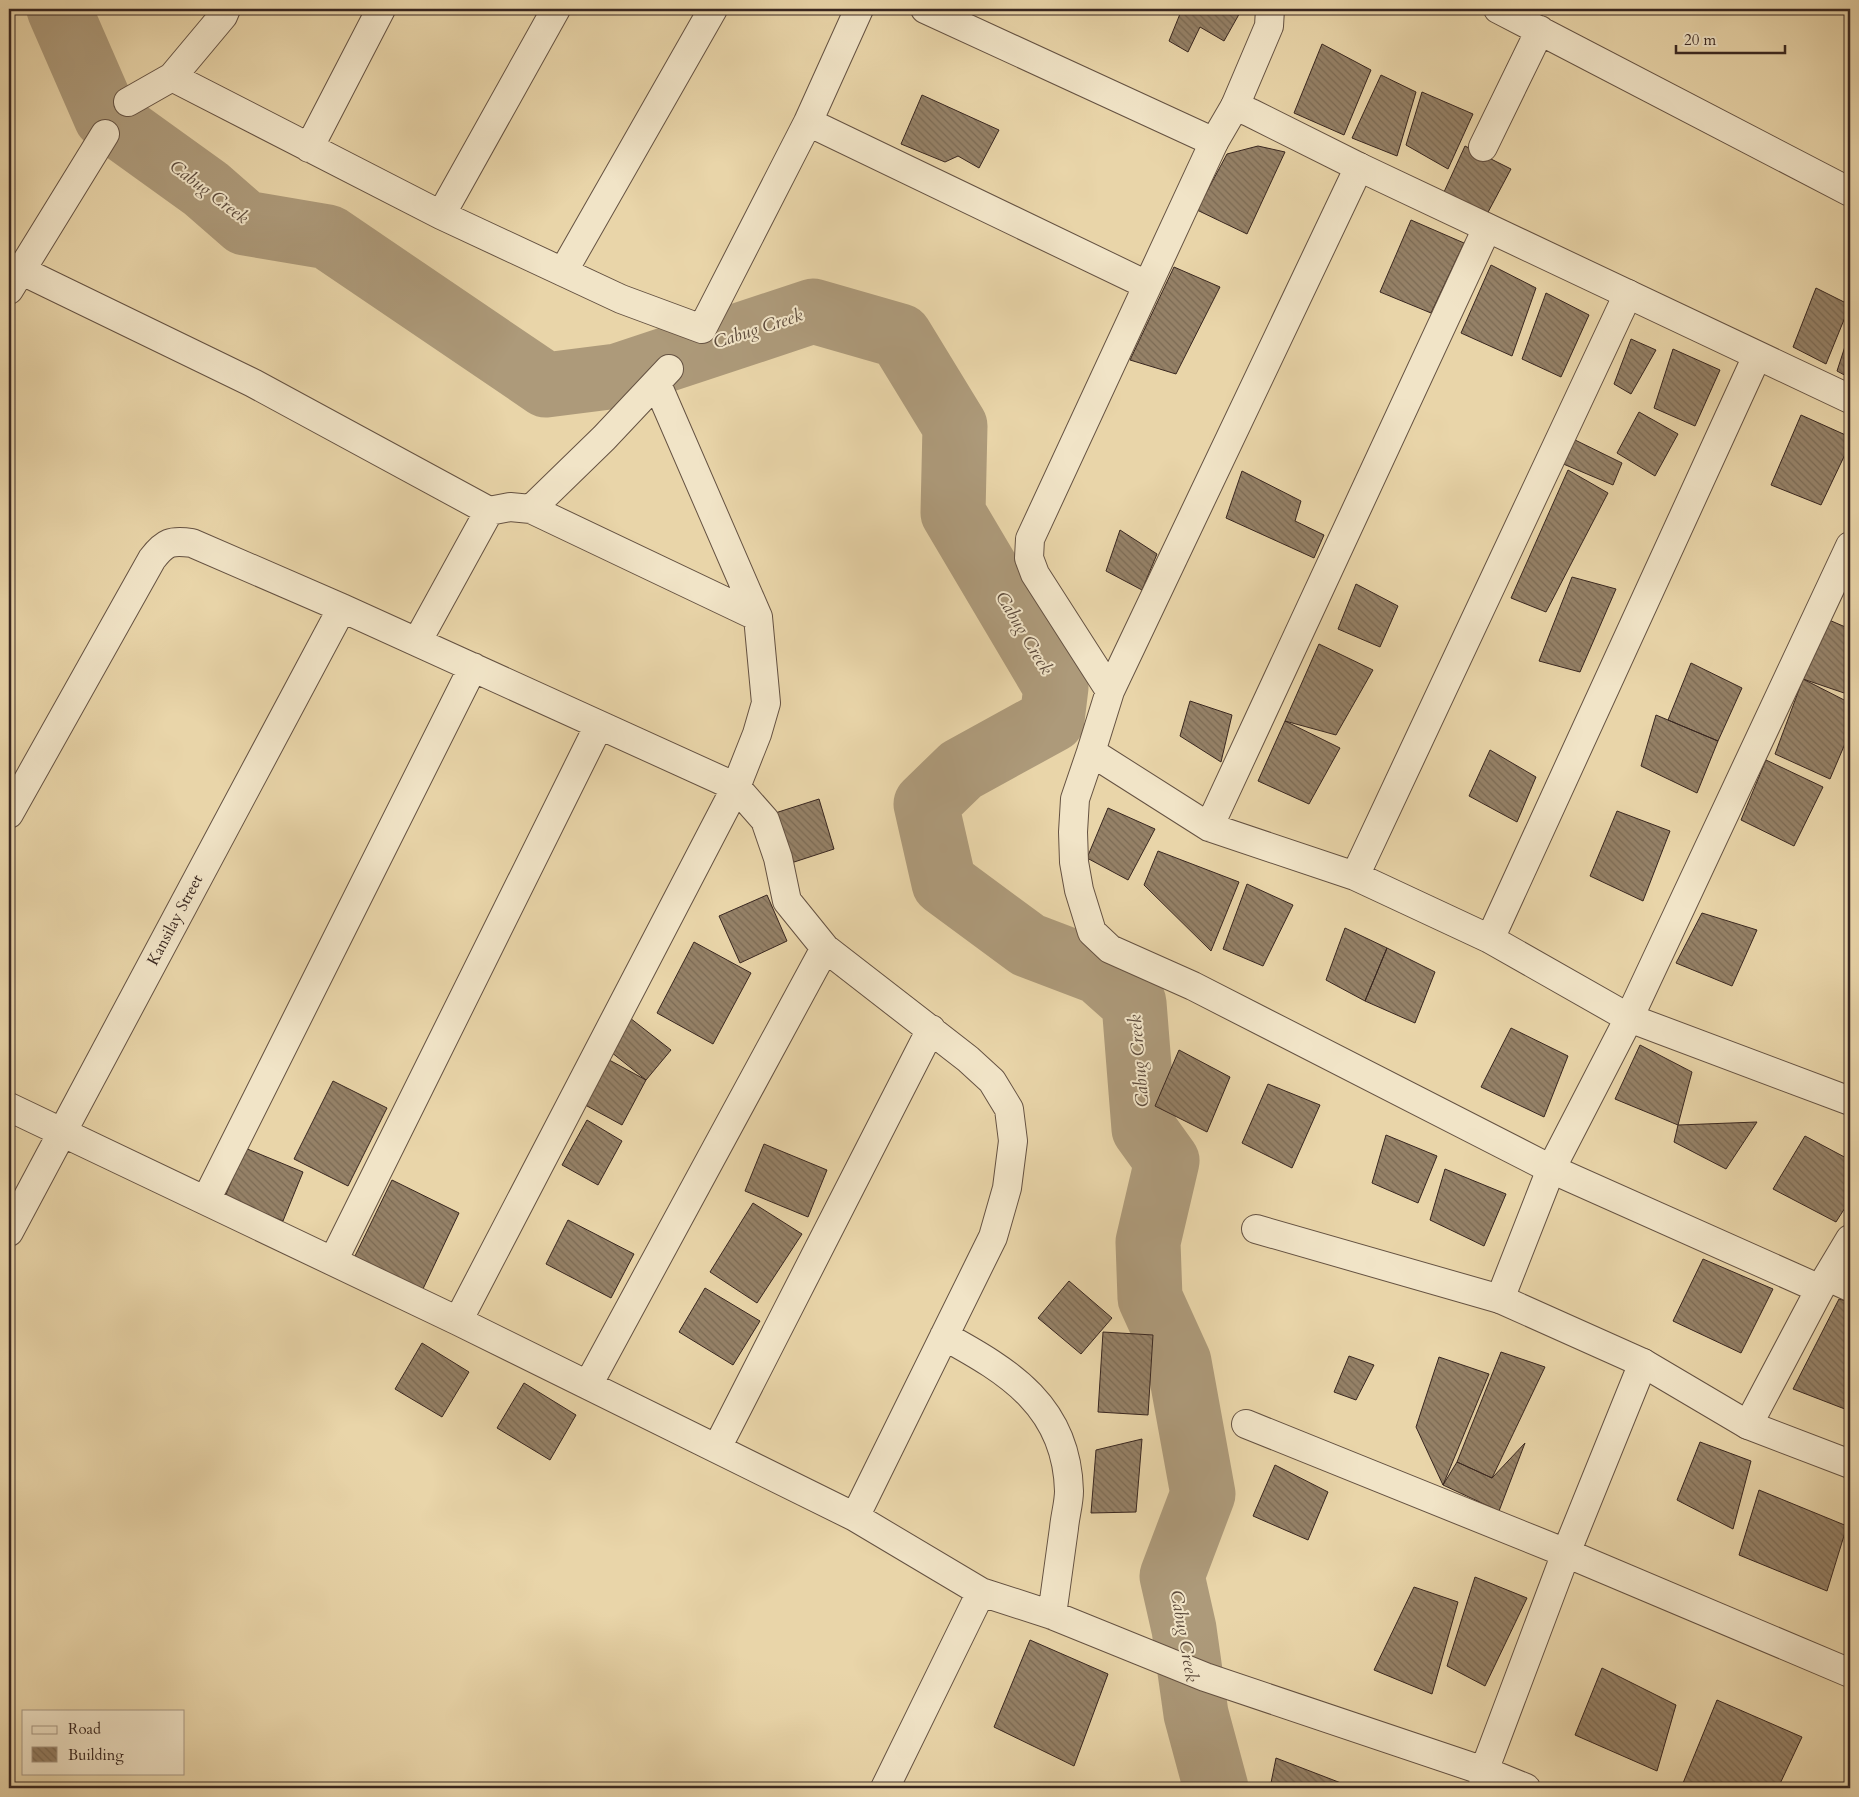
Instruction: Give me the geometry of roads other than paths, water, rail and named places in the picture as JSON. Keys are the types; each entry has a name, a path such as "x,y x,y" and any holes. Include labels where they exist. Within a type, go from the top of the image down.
{"street":[{"path":"128,102 172,77 223,16 226,9"},
{"path":"308,148 381,9"},
{"path":"441,215 556,9"},
{"path":"563,272 713,9"},
{"path":"172,77 441,215 621,299 702,329 808,122 859,9"},
{"path":"925,9 1214,142"},
{"path":"1110,691 1035,574 1029,558 1030,539 1214,142 1235,106 1269,26 1270,9"},
{"path":"1498,9 1850,192"},
{"path":"1483,147 1540,30"},
{"path":"1235,106 1487,228 1850,399"},
{"path":"808,122 1147,285"},
{"path":"105,134 15,280 253,383 489,511 510,507 530,509 758,618"},
{"path":"1359,167 1110,691 1075,799 1074,862 1079,890 1092,932 1110,949 1193,986 1551,1169 1833,1284"},
{"path":"1209,827 1487,228"},
{"path":"1355,876 1628,294"},
{"path":"1490,939 1757,356"},
{"path":"458,1321 736,788 757,734 766,703 758,618 663,376 530,509"},
{"path":"417,642 489,511"},
{"path":"9,814 145,570 163,545 178,541 192,543 342,608 736,788 765,820 778,858 788,901 825,948 931,1029 992,1081 1009,1109 1013,1141 1007,1188 993,1237 855,1517"},
{"path":"1500,1299 1551,1169 1629,1018 1850,546"},
{"name":"Kansilay Street","path":"9,1232 342,608"},
{"path":"206,1200 473,667"},
{"path":"333,1261 599,725"},
{"path":"1091,752 1209,827 1355,876 1490,939 1629,1018 1850,1101"},
{"path":"588,1385 825,948"},
{"path":"717,1448 931,1029"},
{"path":"9,1107 458,1321 717,1448 855,1517 980,1592 1052,1615 1176,1666 1483,1779 1526,1788"},
{"path":"1256,1229 1500,1299 1643,1363 1748,1425 1850,1464"},
{"path":"1748,1425 1833,1284 1850,1239"},
{"path":"944,1336 992,1362 1024,1389 1050,1418 1063,1454 1069,1491 1052,1615"},
{"path":"1483,1779 1566,1553 1643,1363"},
{"path":"1246,1424 1566,1553 1850,1674"},
{"path":"885,1788 980,1592"}],"waterway":[{"name":"Cabug Creek","path":"59,9 106,117 206,189 245,223 328,237 546,385 617,376 813,311 900,336 955,426 953,513 1056,687 1052,720 961,770 926,804 944,883 1028,945 1099,972 1134,1003 1144,1129 1167,1161 1148,1242 1150,1298 1179,1362 1203,1494 1172,1576 1184,1629 1196,1714 1216,1788"}]}
